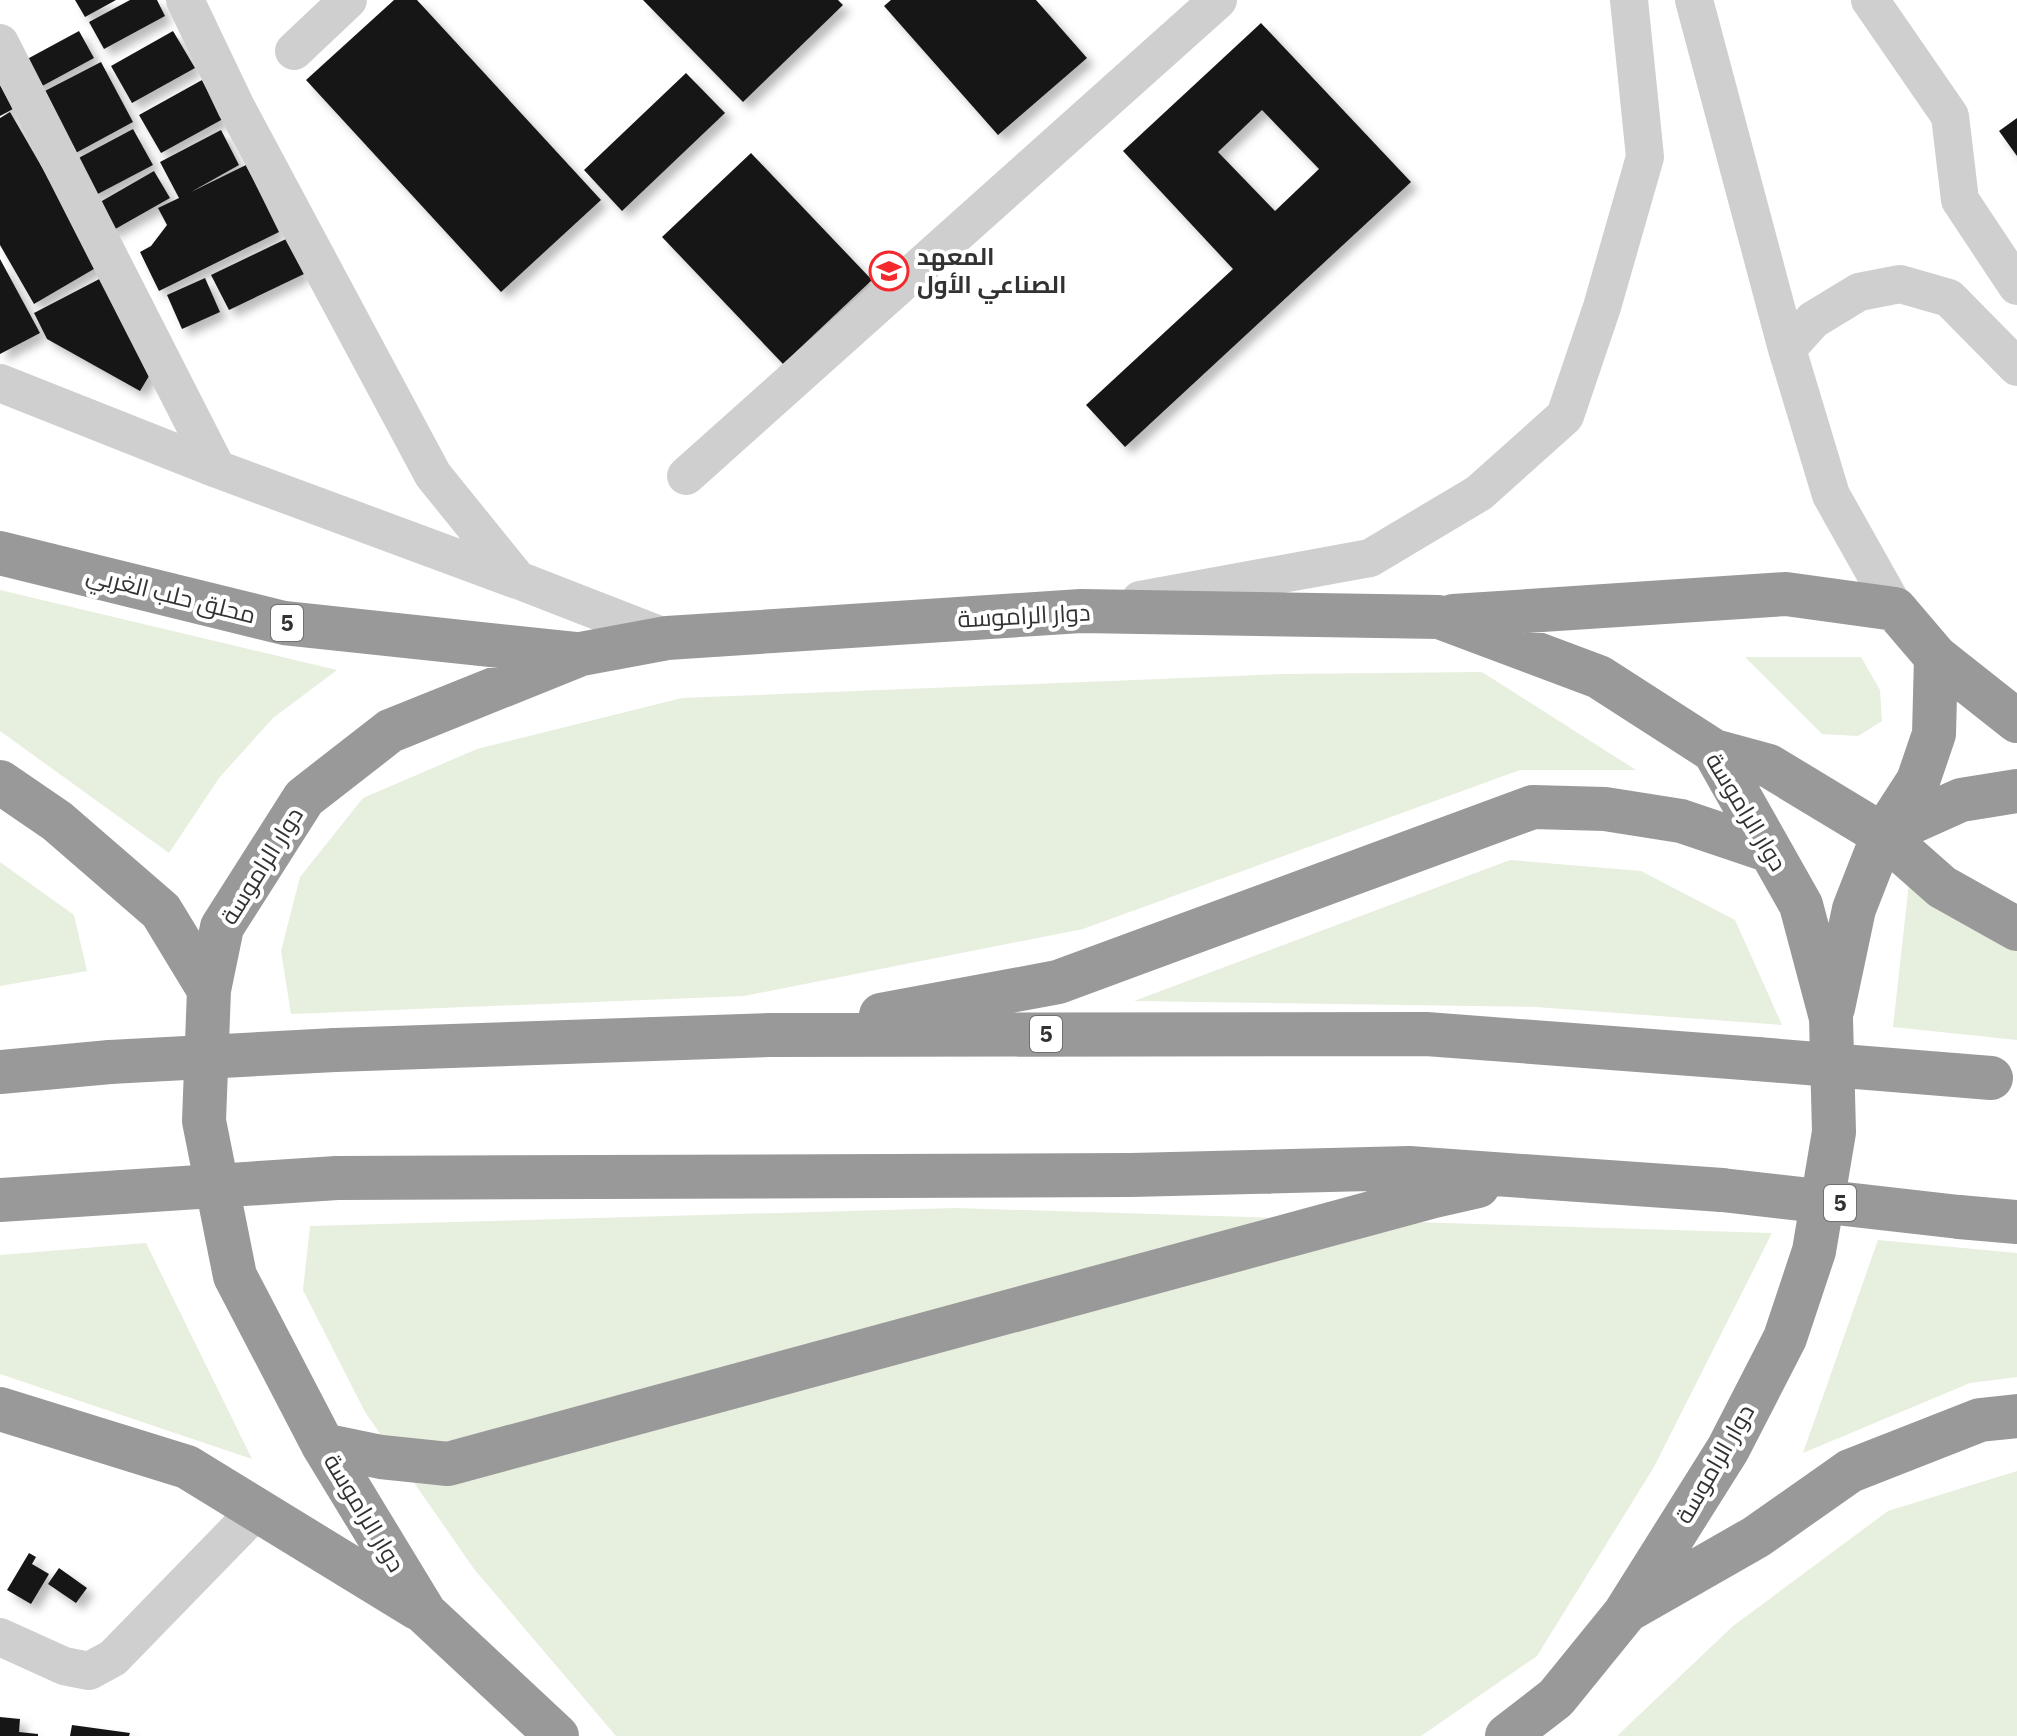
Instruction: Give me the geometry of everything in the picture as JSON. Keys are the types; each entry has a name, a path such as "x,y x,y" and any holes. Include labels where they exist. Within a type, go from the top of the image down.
{"highway":[{"name":"محلق حلب الغربي","path":"0,553 284,623 581,654"},
{"path":"1439,617 1786,594 1895,609 1936,657 2017,721"},
{"name":"دوار الراموسة","path":"557,1736 425,1613 323,1445 235,1276 204,1121 209,990 222,927 304,798 390,731 581,654 667,638 1081,611 1439,617 1599,677 1714,751 1801,905 1831,1018 1834,1132 1814,1251 1785,1338 1728,1449 1625,1613 1556,1698 1507,1736"},
{"path":"1831,1018 1854,909 1883,835 1918,781 1934,734 1936,657"},
{"path":"1714,751 1769,766 1883,835 1942,887 2017,929"},
{"path":"0,782 57,821 161,911 209,990"},
{"path":"1883,835 1961,800 2017,791"},
{"path":"770,1035 1058,982 1533,807 1605,809 1681,821 1770,851"},
{"name":"5","path":"0,1072 110,1062 335,1050 770,1035 1426,1034 2004,1079"},
{"name":"5","path":"0,1200 337,1178 1115,1175 1409,1168 1722,1190 2017,1222"},
{"path":"323,1445 381,1457 448,1464 1434,1196 1529,1175"},
{"path":"0,1409 187,1467 425,1613"},
{"path":"1625,1613 1756,1537 1850,1471 1980,1420 2017,1416"},
{"path":"1522,1736 1556,1698"}],"street":[{"path":"185,0 236,107 433,475 518,580"},
{"path":"294,51 348,0"},
{"path":"686,476 1218,0"},
{"path":"1081,611 1370,558 1479,493 1565,416 1602,307 1645,157 1629,0"},
{"path":"1694,0 1787,349 1831,495 1895,609"},
{"path":"1870,0 1950,116 1960,200 2017,286"},
{"path":"0,43 217,469"},
{"path":"1787,349 1813,320 1859,292 1900,284 1949,298 2017,367"},
{"path":"0,383 217,469 667,638"},
{"path":"0,1637 64,1666 89,1671 113,1658 257,1510"}],"green space":[{"path":"0,590 337,670 273,718 219,778 169,853 0,731"},
{"path":"1745,657 1861,657 1880,690 1882,721 1858,736 1822,734"},
{"path":"1482,672 1636,770 1520,770 1083,929 744,996 291,1014 281,951 300,877 363,798 477,749 682,698 1282,674"},
{"path":"1510,860 1641,871 1735,920 1782,1025 1536,1007 1134,1001"},
{"path":"0,862 74,915 87,971 0,986"},
{"path":"1909,883 2017,949 2017,1040 1893,1027"},
{"path":"956,1208 1772,1233 1654,1467 1537,1656 1421,1736 616,1736 474,1569 365,1412 303,1290 310,1226"},
{"path":"1878,1240 2017,1253 2017,1377 1970,1383 1803,1453"},
{"path":"146,1243 252,1459 0,1374 0,1255"},
{"path":"2017,1471 2017,1736 1617,1736 1733,1626 1888,1511"}],"building":[{"path":"75,0 116,0 85,17"},
{"path":"130,0 157,0 165,16 104,49 89,22"},
{"path":"394,0 417,0 601,200 501,292 306,80"},
{"path":"643,0 838,0 843,5 743,102"},
{"path":"891,0 1036,0 1087,58 998,135 884,6"},
{"path":"1261,23 1411,182 1125,447 1086,405 1233,269 1123,151","holes":["1262,110 1319,169 1275,211 1218,152"]},
{"path":"79,31 94,58 33,91 18,64"},
{"path":"173,31 195,68 132,103 111,66"},
{"path":"101,62 133,122 72,155 39,94"},
{"path":"686,73 725,113 622,211 584,170"},
{"path":"202,80 223,119 161,153 139,115"},
{"path":"0,85 13,109 0,116"},
{"path":"10,112 99,266 34,304 0,245 0,118"},
{"path":"2017,118 2017,156 1999,131"},
{"path":"133,129 153,165 92,197 73,161"},
{"path":"221,130 239,165 191,192 246,165 279,232 159,291 140,252 151,246 167,225 158,208 179,198 160,162"},
{"path":"751,153 872,280 783,364 662,237"},
{"path":"154,171 170,198 110,232 95,205"},
{"path":"286,239 304,274 229,310 211,275"},
{"path":"0,259 40,333 0,354"},
{"path":"107,275 155,366 140,391 47,339 34,313"},
{"path":"205,278 220,312 182,329 167,295"},
{"path":"29,1553 36,1557 32,1564 49,1574 31,1604 7,1590"},
{"path":"59,1568 87,1588 76,1603 48,1584"},
{"path":"0,1717 20,1719 19,1732 38,1736 0,1736"},
{"path":"72,1725 130,1733 129,1736 70,1736"}],"place":[{"name":"المعهد الصناعي الأول","path":"889,271"}]}
